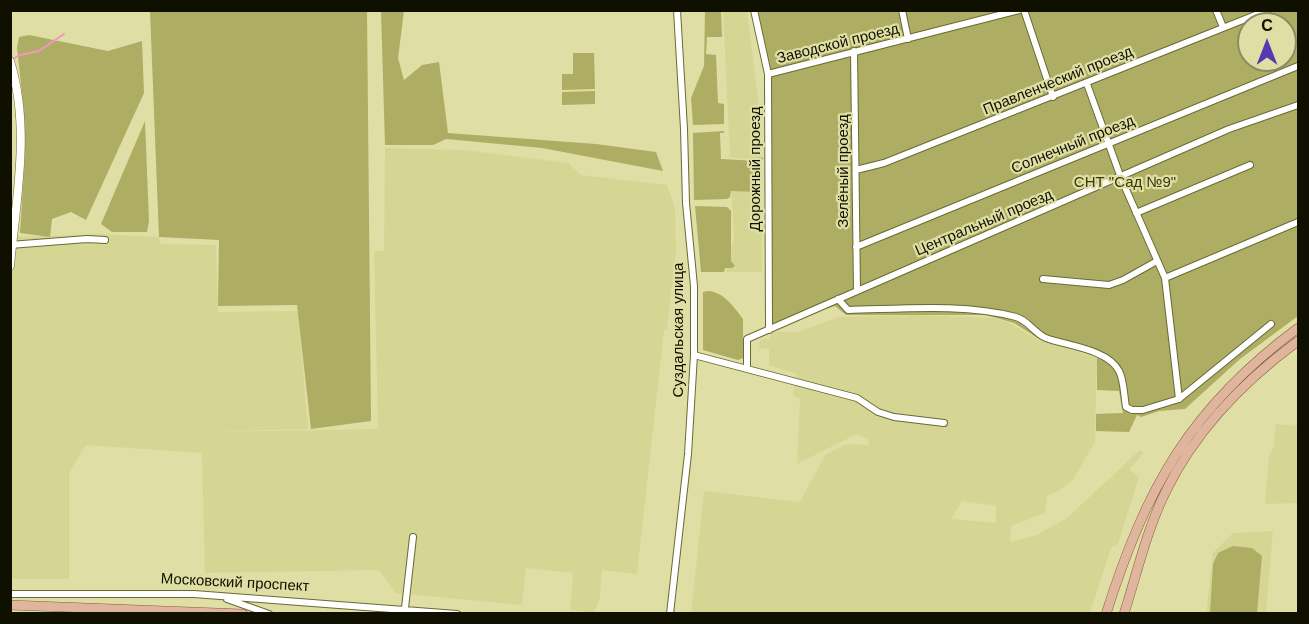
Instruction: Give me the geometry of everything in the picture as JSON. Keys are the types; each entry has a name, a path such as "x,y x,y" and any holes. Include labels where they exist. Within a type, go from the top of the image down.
{"main road":[{"path":"1106,614 1117,578 1155,488 1183,441 1232,383 1299,328"},
{"path":"1126,614 1131,591 1160,505 1177,469 1220,411 1239,390 1299,341"},
{"name":"Московский проспект","path":"10,605 243,614"}],"street":[{"name":"Суздальская улица","path":"670,614 688,454 694,355 694,286 686,203 677,10"},
{"name":"Дорожный проезд","path":"754,10 768,74 769,330"},
{"path":"902,10 908,39"},
{"name":"Заводской проезд","path":"768,74 1019,10"},
{"path":"1024,10 1053,97"},
{"path":"1216,10 1222,27"},
{"name":"Правленческий проезд","path":"856,170 884,163 1268,10"},
{"name":"Зелёный проезд","path":"854,51 857,291"},
{"path":"10,266 18,196 21,132 17,88 11,64"},
{"name":"Солнечный проезд","path":"856,247 1299,66"},
{"path":"1087,84 1121,178 1165,278 1179,399"},
{"name":"Центральный проезд","path":"747,368 747,339 1229,129 1299,105"},
{"path":"1136,213 1250,165"},
{"path":"1165,278 1299,222"},
{"path":"11,244 105,240"},
{"path":"1043,279 1109,285 1157,261"},
{"path":"838,299 848,310 946,308 1019,318 1043,337 1096,352 1114,362 1120,372 1126,406 1132,410 1143,410 1179,399 1271,324"},
{"path":"694,355 857,398 878,412 894,417 944,423"},
{"path":"405,608 413,537"},
{"name":"Московский проспект","path":"10,594 101,593 219,596 405,608 457,614"},
{"path":"219,596 269,614"}],"shaded area":[{"path":"723,11 747,11 759,106 760,161 730,157"},
{"path":"385,148 464,150 568,163 581,175 667,185 675,208 674,281 671,289 667,330 664,330 637,574 602,570 600,597 594,613 570,610 573,573 526,568 522,605 396,593 379,570 205,573 202,453 86,445 69,473 69,579 11,579 10,280 14,237 100,234 159,237 160,244 216,245 218,312 298,311 308,429 201,432 378,429 374,251 384,251"},
{"path":"731,187 761,191 762,272 726,272 734,239"},
{"path":"920,315 993,318 1008,322 1033,337 1097,358 1095,442 1073,480 1047,496 1045,513 1011,526 1010,542 1037,535 1067,518 1140,450 1144,453 1129,469 1139,477 1118,544 1111,548 1090,613 691,614 704,491 800,502 825,455 846,444 868,445 869,440 857,434 797,464 800,399 793,395 797,374 769,365 769,349 759,348 762,339 770,339 770,332 798,332 838,317","holes":["962,501 996,506 996,523 951,519"]},
{"path":"1276,424 1298,426 1298,503 1265,504 1269,456 1274,447"},
{"path":"1273,531 1266,613 1206,614 1213,553 1233,533"}],"green space":[{"path":"150,11 367,11 371,421 311,429 297,305 218,306 219,240 159,237"},
{"path":"381,11 404,11 398,58 404,80 422,65 439,62 448,133 596,144 656,152 663,171 542,148 446,139 433,145 385,145"},
{"path":"705,11 721,11 722,37 707,37 706,54 716,55 718,103 724,104 724,124 693,125 691,98 704,66"},
{"name":"СНТ \"Сад №9\"","path":"754,11 1298,11 1298,316 1240,359 1185,409 1159,411 1141,417 1137,415 1129,432 1096,431 1096,414 1123,413 1119,391 1097,390 1097,358 1099,358 1096,355 1036,337 1014,323 986,315 846,315 835,306 771,326 764,55"},
{"path":"29,35 108,51 142,41 144,93 86,220 71,212 52,219 50,237 20,233 25,155 24,112 11,109 24,111 17,48 19,37"},
{"path":"573,53 594,53 595,89 562,90 562,74 573,74"},
{"path":"595,91 595,104 562,105 562,92"},
{"path":"145,121 149,221 147,232 112,232 101,224"},
{"path":"724,131 720,133 721,159 758,161 759,157 764,158 758,164 759,192 731,191 727,199 694,200 693,133"},
{"path":"695,206 727,207 731,211 731,261 735,266 732,268 725,268 724,272 701,272"},
{"path":"708,291 724,297 743,319 743,358 738,360 703,350 703,292"},
{"path":"1233,546 1252,548 1262,556 1257,613 1210,613 1213,564 1218,553"}],"waterway":[{"path":"11,60 20,55 39,51 64,34"}]}
